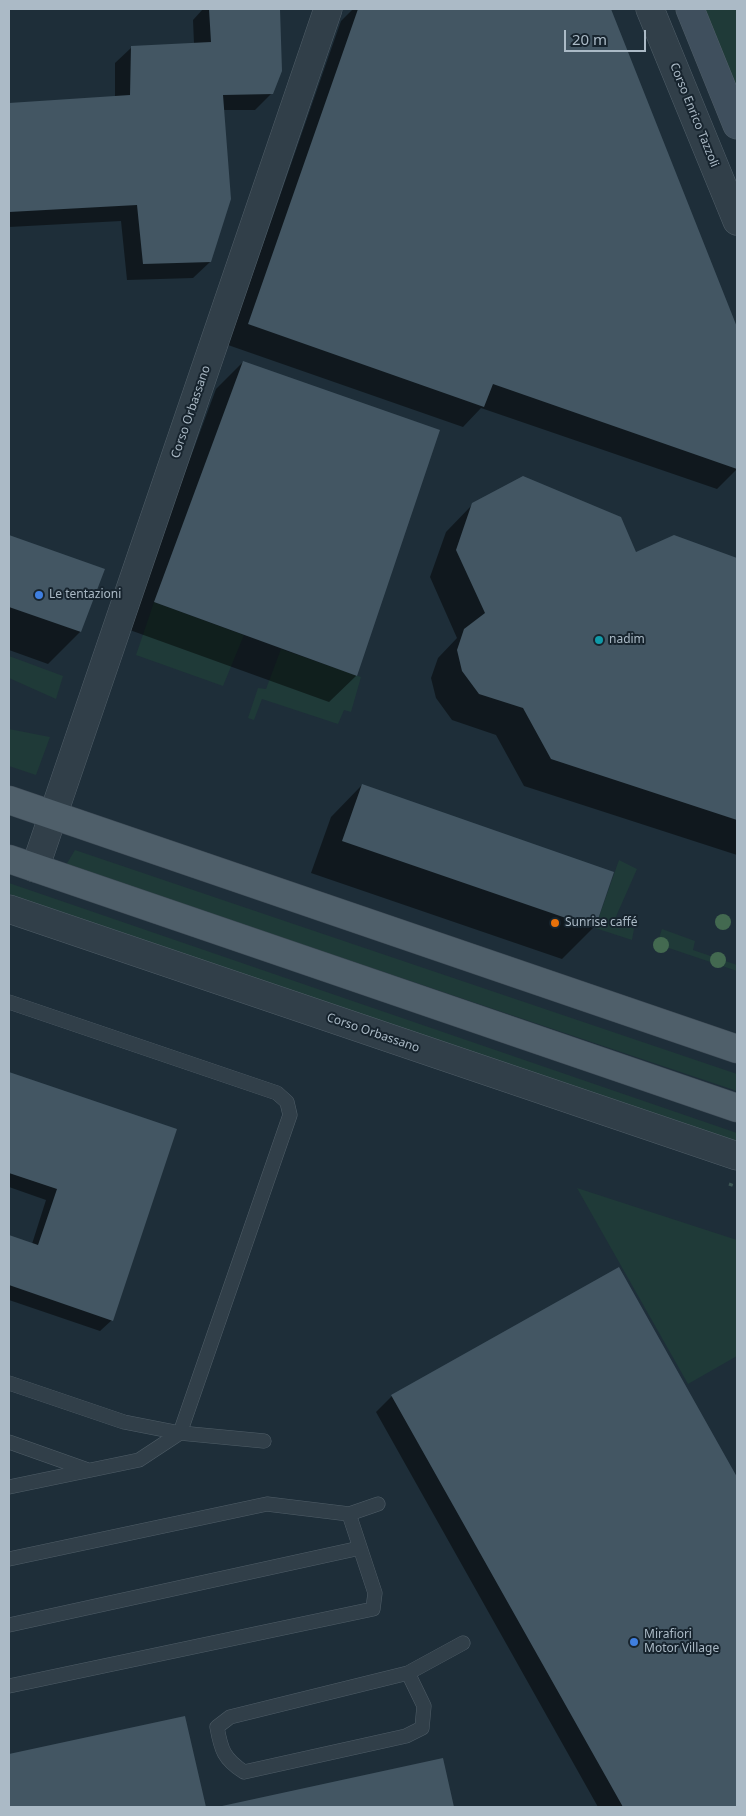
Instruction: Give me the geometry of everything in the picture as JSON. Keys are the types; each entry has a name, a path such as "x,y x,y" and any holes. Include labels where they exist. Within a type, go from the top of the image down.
{"main road":[{"path":"9,800 737,1049"},
{"path":"9,860 737,1108"}],"street":[{"name":"Corso Orbassano","path":"35,868 328,9"},
{"name":"Corso Enrico Tazzoli","path":"650,9 737,221"},
{"path":"690,9 737,125"},
{"name":"Corso Orbassano","path":"9,909 737,1156"}],"lane":[{"path":"9,1002 277,1093 287,1102 290,1115 180,1433 139,1460 9,1487"},
{"path":"9,1383 124,1422 180,1433 264,1441"},
{"path":"9,1442 89,1470"},
{"path":"9,1559 266,1504 349,1514 378,1504"},
{"path":"9,1686 373,1609 375,1593 349,1514"},
{"path":"9,1625 360,1548"},
{"path":"408,1672 424,1706 422,1728 406,1736 244,1772 229,1763 220,1746 217,1727 230,1717 408,1672 462,1643"}],"green space":[{"path":"702,9 737,9 737,94"},
{"path":"154,602 244,635 223,686 136,655"},
{"path":"281,649 361,677 351,712 344,710 338,724 262,699 254,720 248,718 258,688 266,689"},
{"path":"9,656 63,676 56,699 9,678"},
{"path":"9,729 50,737 36,775 9,766"},
{"path":"75,850 737,1074 737,1091 66,865"},
{"path":"619,860 637,869 614,921 634,929 632,940 595,928"},
{"path":"9,883 737,1133 737,1143 9,894"},
{"path":"662,929 695,941 693,950 737,965 737,971 657,944"},
{"path":"577,1188 737,1240 737,1356 688,1384"}],"building":[{"path":"209,9 280,9 282,71 273,94 223,95 231,199 211,262 143,264 137,205 9,212 9,103 130,95 131,46 211,42"},
{"path":"358,9 611,9 737,327 737,469 493,384 484,407 248,324"},
{"path":"243,361 440,430 357,676 154,602"},
{"name":"nadim","path":"523,476 621,517 636,552 674,535 737,558 737,820 551,759 523,708 479,694 462,671 457,650 464,629 485,613 456,550 472,503"},
{"path":"9,535 105,569 81,632 9,607"},
{"path":"362,784 614,872 595,928 342,841"},
{"path":"9,1072 177,1129 113,1321 9,1285 9,1235 38,1245 57,1189 9,1173"},
{"name":"Mirafiori Motor Village","path":"619,1267 737,1477 737,1807 623,1807 391,1395"},
{"path":"185,1716 206,1807 9,1807 9,1754"},
{"path":"443,1758 454,1807 222,1807 222,1806"}],"place":[{"name":"Le tentazioni","path":"39,595"},
{"name":"nadim","path":"599,640"},
{"name":"Sunrise caffé","path":"555,923"},
{"name":"Mirafiori Motor Village","path":"634,1642"}]}
